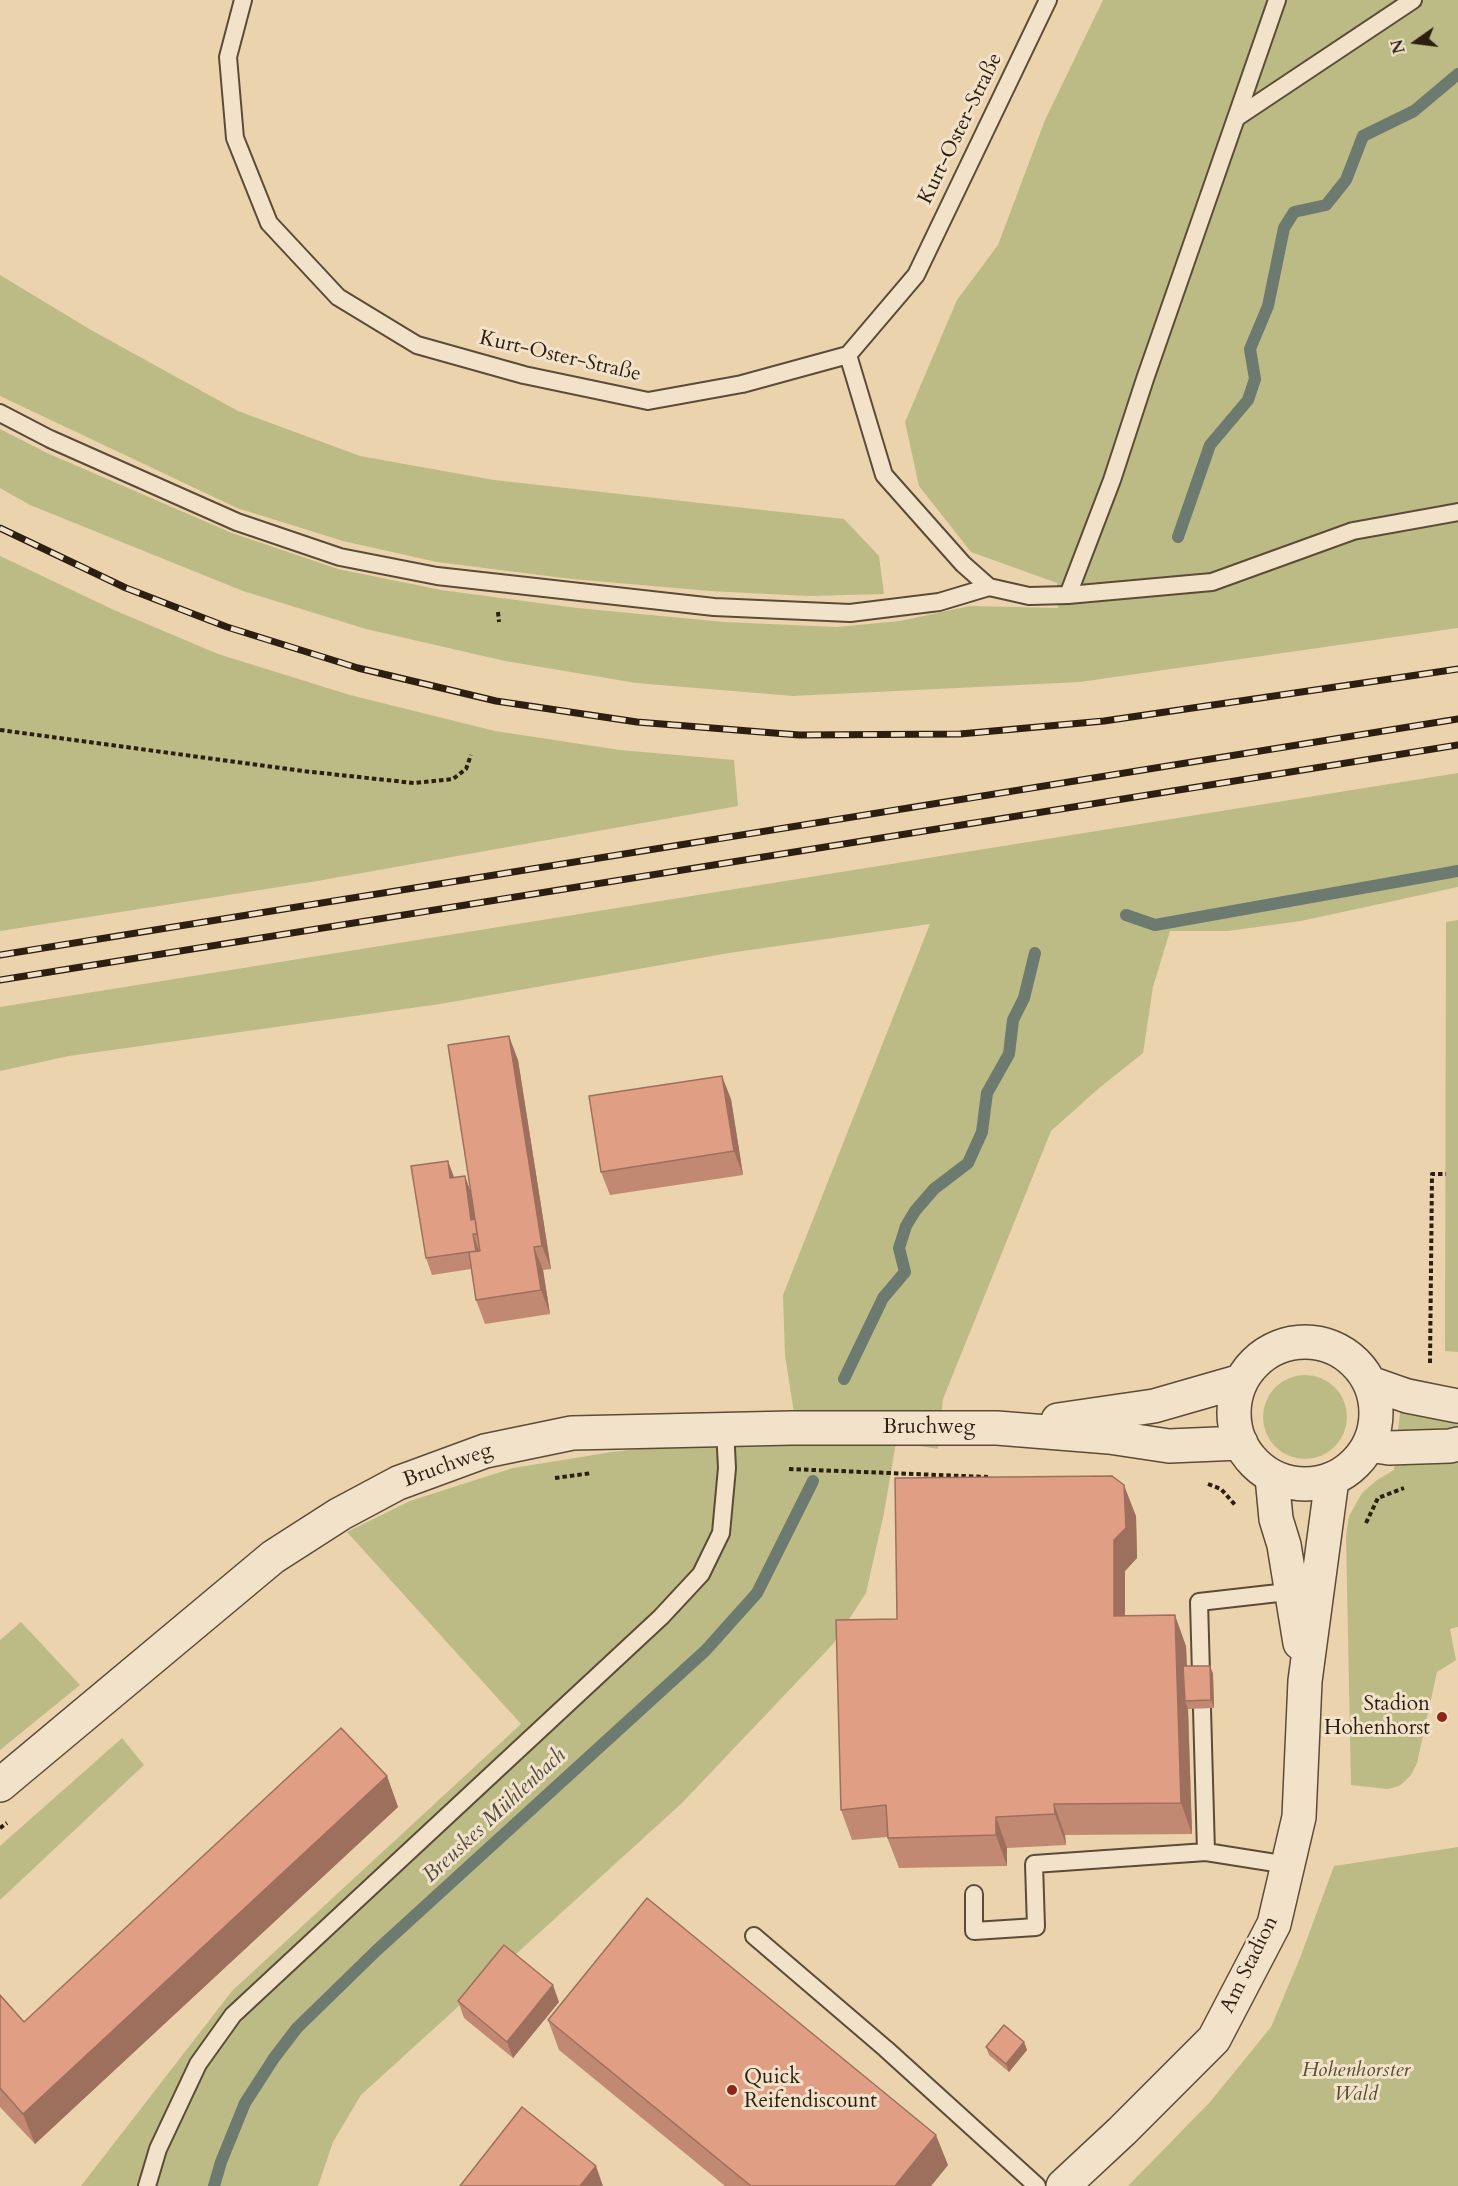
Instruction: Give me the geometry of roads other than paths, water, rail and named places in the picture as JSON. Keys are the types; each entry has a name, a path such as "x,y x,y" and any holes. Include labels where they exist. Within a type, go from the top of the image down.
{"street":[{"path":"1294,1342 1318,1343 1339,1350 1357,1364 1370,1383 1376,1404 1376,1425 1369,1445 1354,1466 1332,1479 1312,1484 1292,1484 1272,1477 1254,1463 1240,1443 1235,1423 1235,1402 1241,1381 1254,1363 1272,1350 1294,1342"},
{"name":"Bruchweg","path":"997,1428 1154,1407 1241,1381"},
{"path":"1370,1383 1407,1396 1458,1406"},
{"name":"Bruchweg","path":"0,1785 273,1557 340,1515 398,1484 485,1451 572,1433 725,1429 997,1428 1109,1437 1169,1446 1240,1443"},
{"path":"1369,1445 1399,1448 1458,1444"},
{"name":"Am Stadion","path":"1272,1477 1276,1519 1284,1545 1306,1587"},
{"name":"Am Stadion","path":"1063,2186 1214,2039 1274,1924 1299,1817 1305,1681 1306,1587 1322,1546 1332,1479"}],"lane":[{"name":"Kurt-Oster-Straße","path":"243,0 228,57 235,138 269,223 338,297 417,345 524,375 648,401 742,384 848,355 916,275 1048,0"},
{"path":"1068,595 1112,480 1277,0"},
{"path":"1236,118 1413,0"},
{"path":"848,355 884,475 963,564 989,587 1029,596 1068,595 1212,582 1353,531 1458,512"},
{"path":"0,413 50,439 237,522 340,557 437,576 714,607 850,613 939,602 989,587"},
{"path":"147,2186 158,2149 198,2064 233,2014 661,1617 701,1574 721,1533 727,1468 725,1429"},
{"path":"1206,1852 1199,1602 1306,1587"},
{"path":"974,1894 974,1931 1036,1927 1034,1864 1206,1852 1288,1865"},
{"path":"754,1936 886,2049 1037,2186"}],"waterway":[{"name":"Breuskes Mühlenbach","path":"1178,537 1210,445 1248,400 1255,379 1250,349 1268,306 1284,228 1294,212 1326,205 1346,180 1363,136 1414,111 1458,74"},
{"path":"1126,915 1155,925 1458,871"},
{"name":"Breuskes Mühlenbach","path":"844,1379 883,1298 905,1272 899,1248 906,1226 915,1211 934,1189 968,1163 982,1132 987,1093 1009,1054 1013,1020 1024,998 1035,953"},
{"name":"Breuskes Mühlenbach","path":"214,2186 221,2162 245,2103 274,2058 297,2028 376,1951 706,1650 757,1593 813,1481"}],"railway":[{"path":"0,528 126,588 227,627 358,668 496,701 637,722 799,735 960,734 1104,721 1458,669"},
{"path":"0,955 1458,719"},
{"path":"0,980 1458,745"}],"place":[{"name":"Stadion Hohenhorst","path":"1442,1717"},
{"name":"Quick Reifendiscount","path":"732,2090"}],"park label":[{"name":"Hohenhorster Wald","path":"1356,2083"}]}
